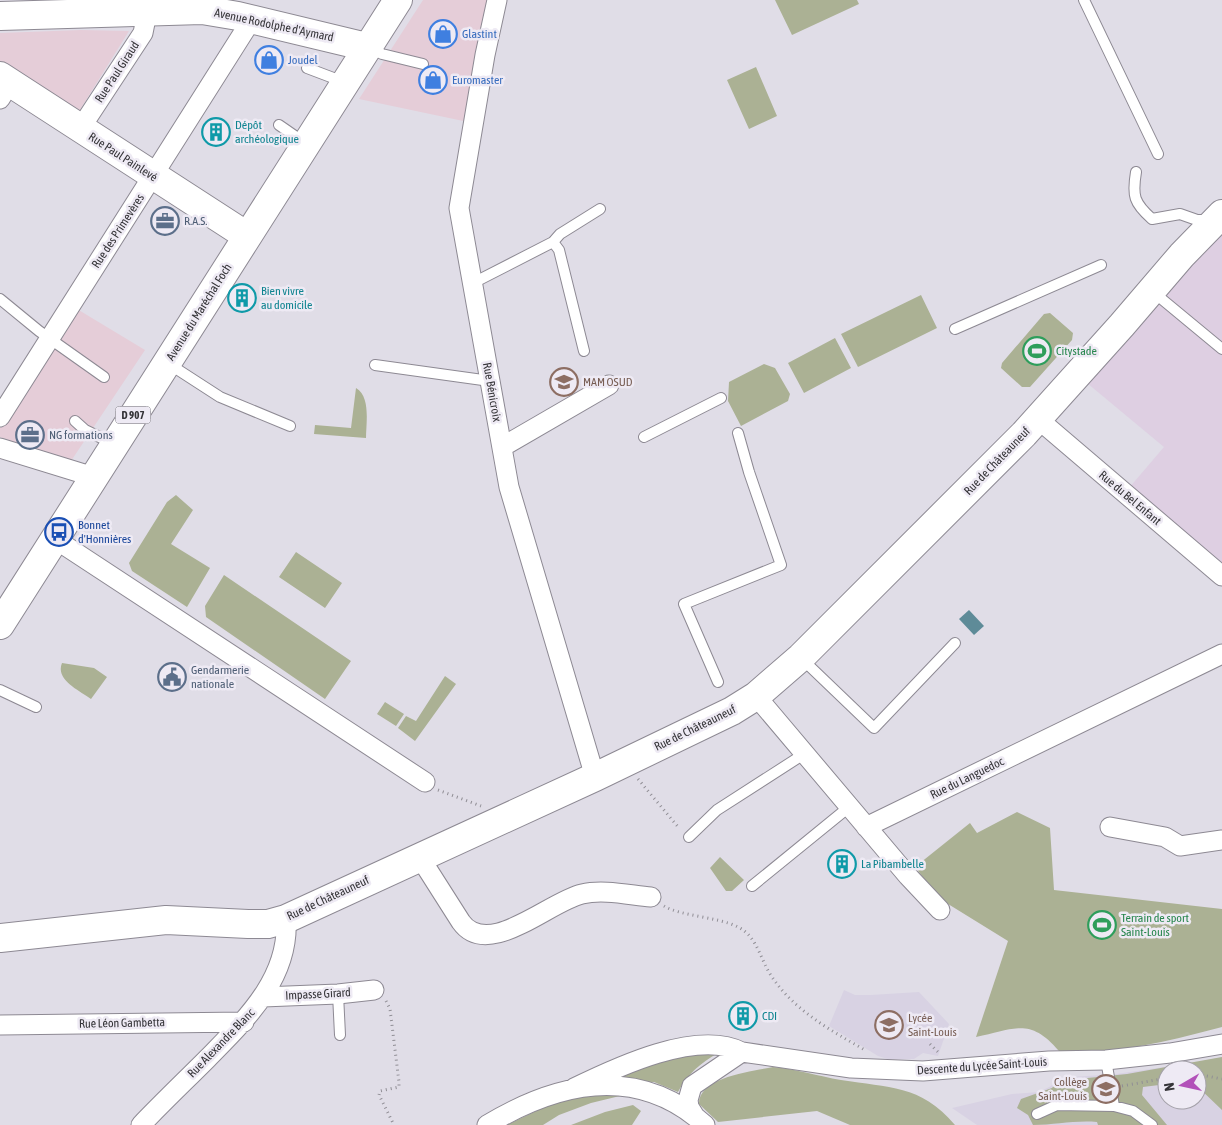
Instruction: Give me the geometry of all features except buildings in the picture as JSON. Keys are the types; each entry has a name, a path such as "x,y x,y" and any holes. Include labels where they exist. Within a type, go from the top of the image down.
{"main road":[{"name":"Avenue du Maréchal Foch","path":"1,622 306,144 345,82 360,54 398,0"},
{"name":"Avenue Rodolphe d'Aymard","path":"0,16 175,8 241,16 360,54"},
{"name":"Rue Paul Painlevé","path":"3,86 80,128 247,236"},
{"name":"Rue de Châteauneuf","path":"0,938 166,920 268,924 286,919 732,711 756,696 800,658 968,492 1038,419 1219,217"}],"street":[{"name":"Rue Bénicroix","path":"498,0 485,55 459,208 509,487 594,777"},
{"name":"Rue Paul Giraud","path":"80,128 143,33 175,8"},
{"name":"Rue des Primevères","path":"0,417 152,175 241,16"},
{"path":"502,447 609,385"},
{"name":"Rue du Bel Enfant","path":"1038,419 1222,576"},
{"path":"0,448 94,477"},
{"path":"55,539 425,782"},
{"name":"Rue du Languedoc","path":"866,827 1222,654"},
{"path":"756,696 866,827 940,910"},
{"path":"1110,827 1165,837 1180,846 1222,840"},
{"path":"419,856 467,931 474,934 490,935 513,928 580,894 597,892 651,897"},
{"name":"Rue Alexandre Blanc","path":"141,1125 244,1022 263,997 274,979 284,947 286,919"},
{"name":"Impasse Girard","path":"263,997 338,994 374,990"},
{"name":"Rue Léon Gambetta","path":"0,1025 244,1022"},
{"name":"Descente du Lycée Saint-Louis","path":"574,1088 624,1064 657,1052 700,1046 729,1045 742,1052 851,1068 905,1071 1049,1061 1106,1060 1170,1053 1222,1044"},
{"path":"700,1120 688,1107 692,1086 742,1052"},
{"path":"487,1125 519,1106 574,1088 613,1085 641,1089 666,1097 700,1120"}],"lane":[{"path":"1084,0 1158,154"},
{"path":"241,16 306,44"},
{"path":"360,54 382,54 423,64"},
{"path":"307,68 345,82"},
{"path":"279,125 306,144"},
{"path":"1136,172 1133,190 1138,207 1152,218 1180,214 1197,220 1219,217"},
{"path":"473,283 553,242 560,234 600,209"},
{"path":"553,242 559,250 584,351"},
{"path":"955,329 1101,265"},
{"path":"1151,291 1222,349"},
{"path":"0,299 104,377"},
{"path":"167,363 220,397 290,426"},
{"path":"375,366 490,381"},
{"path":"644,437 721,398"},
{"path":"75,421 85,430 115,445"},
{"path":"718,682 684,604 781,565 749,472 738,433"},
{"path":"800,658 874,728 955,643"},
{"path":"0,690 36,707"},
{"path":"689,837 717,810 804,754"},
{"path":"752,886 850,807"},
{"path":"338,994 340,1035"},
{"path":"1106,1060 1114,1106"},
{"path":"1037,1114 1057,1105 1114,1106 1132,1111 1152,1125"}],"path":[{"path":"425,782 445,794 471,801 482,807"},
{"path":"645,788 689,837"},
{"path":"651,897 668,908 738,927 753,939 772,977 793,1002 815,1022 870,1053"},
{"path":"374,990 390,1009 399,1087 380,1091 379,1095 394,1125"},
{"path":"1207,1076 1222,1079"},
{"path":"1112,1088 1157,1080"}],"shaded area":[{"path":"423,0 493,0 468,122 359,99"},
{"path":"81,30 129,31 78,113 0,63 0,33"},
{"path":"1222,230 1222,563 1129,488 1164,447 1087,383"},
{"path":"77,309 145,350 71,461 0,437 0,428"},
{"name":"Lycée Saint-Louis","path":"844,990 855,995 919,992 949,1024 938,1056 923,1053 914,1059 888,1059 878,1056 829,1026"},
{"name":"Collège Saint-Louis","path":"1222,1057 1222,1125 977,1125 952,1108 1012,1094 1039,1092 1051,1086 1057,1078 1116,1074 1157,1068 1157,1110 1207,1110 1207,1060"}],"green space":[{"path":"775,0 857,0 859,4 792,35"},
{"path":"756,67 777,116 749,129 727,80"},
{"path":"921,295 937,328 858,367 841,334"},
{"name":"Citystade","path":"1050,313 1073,333 1072,340 1030,387 1022,387 1001,368 1002,363 1044,314"},
{"path":"835,338 851,368 804,393 788,363"},
{"path":"764,364 775,368 790,394 788,401 741,426 728,401 729,382"},
{"path":"356,388 361,392 366,404 366,438 314,434 315,425 351,428"},
{"path":"176,495 193,510 171,544 210,568 187,607 132,571 129,563 167,502"},
{"path":"296,552 342,583 325,608 279,577"},
{"path":"224,575 351,661 325,699 206,617 205,606"},
{"path":"62,663 94,668 107,677 91,699 69,684 62,675"},
{"path":"445,676 456,684 415,741 398,728 406,716 416,721"},
{"path":"385,702 404,714 396,726 377,714"},
{"name":"Terrain de sport Saint-Louis","path":"1017,812 1050,828 1054,890 1222,909 1222,1027 1141,1046 1079,1052 1059,1051 1039,1033 1021,1028 976,1037 1008,941 940,899 915,867 970,823 977,833"},
{"path":"720,857 744,880 732,891 726,891 710,868"},
{"path":"718,1053 695,1070 678,1092 654,1082 610,1081 663,1056"},
{"path":"1222,1057 1222,1110 1207,1096 1207,1060 1205,1060"},
{"path":"773,1067 903,1090 929,1102 955,1125 850,1125 817,1111 718,1122 699,1104 701,1095 707,1087 717,1081 741,1073"},
{"path":"1157,1069 1157,1085 1143,1087 1142,1095 1167,1125 1098,1125 1097,1122 1073,1122 1033,1125 1028,1115 1017,1108 1021,1099 1052,1088 1058,1081 1127,1074"},
{"path":"628,1094 591,1103 559,1115 543,1125 507,1125 565,1097"},
{"path":"633,1105 641,1111 632,1125 571,1125 605,1112"}],"water":[{"path":"969,610 984,626 974,635 959,619"}],"place":[{"name":"Glastint","path":"443,34"},
{"name":"Joudel","path":"269,60"},
{"name":"Euromaster","path":"433,80"},
{"name":"Dépôt archéologique","path":"216,132"},
{"name":"R.A.S.","path":"165,221"},
{"name":"Bien vivre au domicile","path":"242,298"},
{"name":"Citystade","path":"1037,351"},
{"name":"MAM OSUD","path":"564,382"},
{"name":"NG formations","path":"30,435"},
{"name":"Bonnet d'Honnières","path":"59,532"},
{"name":"Gendarmerie nationale","path":"172,677"},
{"name":"La Pibambelle","path":"842,864"},
{"name":"Terrain de sport Saint-Louis","path":"1102,925"},
{"name":"CDI","path":"743,1016"},
{"name":"Lycée Saint-Louis","path":"889,1025"},
{"name":"Collège Saint-Louis","path":"1106,1089"}]}
